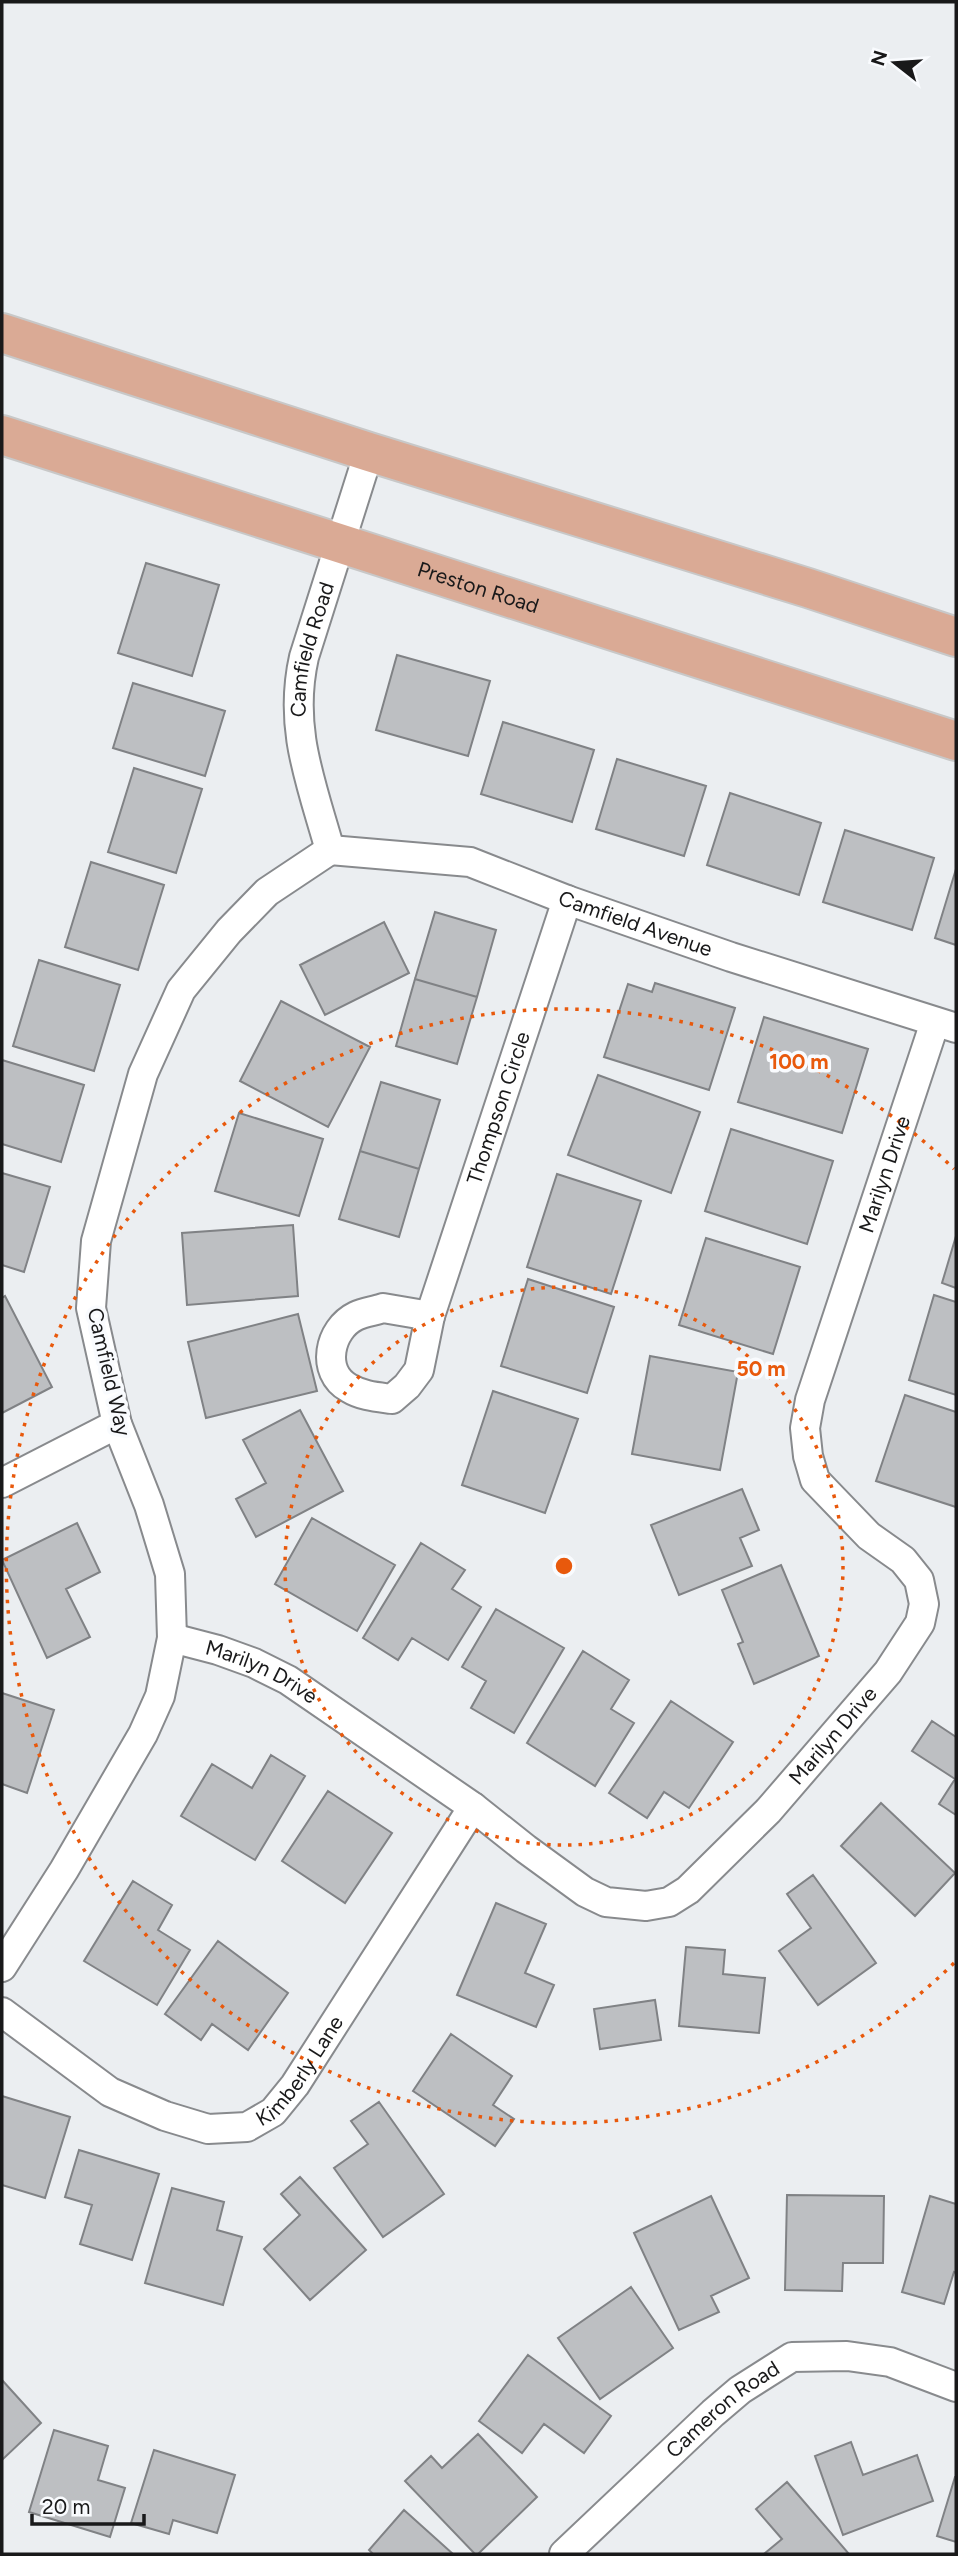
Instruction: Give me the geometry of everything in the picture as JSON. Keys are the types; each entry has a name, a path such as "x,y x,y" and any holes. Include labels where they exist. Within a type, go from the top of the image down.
{"main road":[{"path":"2,333 956,637"},
{"name":"Preston Road","path":"2,435 956,740"}],"street":[{"name":"Camfield Road","path":"330,850 301,746 298,687 304,657 369,452"},
{"name":"Camfield Avenue","path":"330,850 470,862 567,900 731,957 946,1025"},
{"name":"Camfield Way","path":"2,1967 64,1870 143,1734 160,1696 172,1637 170,1574 149,1505 117,1424 92,1308 96,1241 143,1074 181,990 229,931 267,892 330,850"},
{"name":"Thompson Circle","path":"430,1316 567,900"},
{"name":"Marilyn Drive","path":"172,1637 230,1654 288,1680 473,1807 585,1892 606,1902 646,1906 669,1902 688,1890 768,1811 888,1672 920,1622 924,1604 919,1580 903,1560 869,1536 815,1480 808,1456 805,1429 810,1400 946,1025"},
{"path":"2,1483 117,1424"},
{"name":"Kimberly Lane","path":"2,2012 110,2092 165,2116 208,2129 247,2127 272,2112 295,2085 473,1807"},
{"name":"Cameron Road","path":"564,2554 713,2413 740,2390 792,2357 847,2356 890,2362 956,2387"}],"building":[{"path":"146,563 219,585 192,676 118,653"},
{"path":"397,655 490,681 468,756 376,730"},
{"path":"133,683 225,711 205,776 113,748"},
{"path":"503,722 594,750 572,822 481,794"},
{"path":"617,759 706,786 684,856 596,829"},
{"path":"134,768 202,789 176,873 108,852"},
{"path":"730,793 821,823 799,895 707,865"},
{"path":"845,830 934,858 912,930 823,902"},
{"path":"91,862 164,885 138,970 65,947"},
{"path":"956,869 956,945 935,938"},
{"path":"435,912 496,930 477,997 415,979"},
{"path":"384,922 409,973 325,1015 300,965"},
{"path":"39,960 120,985 94,1071 13,1046"},
{"path":"415,979 477,997 457,1064 396,1046"},
{"path":"655,983 735,1008 709,1090 604,1057 628,984 652,992"},
{"path":"281,1001 370,1047 328,1127 240,1081"},
{"path":"764,1017 868,1049 842,1133 738,1102"},
{"path":"2,1060 84,1085 61,1162 2,1144"},
{"path":"598,1075 700,1112 671,1193 568,1155"},
{"path":"381,1082 440,1100 419,1169 360,1151"},
{"path":"239,1113 323,1139 299,1216 215,1191"},
{"path":"731,1129 833,1161 807,1244 705,1211"},
{"path":"360,1151 419,1169 399,1237 339,1219"},
{"path":"2,1173 50,1187 24,1272 2,1265"},
{"path":"557,1174 641,1201 611,1294 527,1267"},
{"path":"293,1225 298,1296 187,1305 182,1233"},
{"path":"956,1236 956,1288 942,1283"},
{"path":"706,1238 800,1267 773,1354 679,1325"},
{"path":"528,1279 614,1307 587,1393 501,1366"},
{"path":"934,1295 956,1302 956,1395 909,1380"},
{"path":"5,1296 52,1387 2,1413 2,1298"},
{"path":"298,1314 317,1391 206,1418 188,1342"},
{"path":"650,1356 738,1372 720,1470 632,1454"},
{"path":"493,1391 578,1419 545,1513 462,1485"},
{"path":"905,1395 956,1412 956,1507 876,1481"},
{"path":"300,1410 343,1491 256,1537 236,1499 266,1483 243,1440"},
{"path":"742,1489 759,1530 740,1538 752,1566 679,1595 651,1525"},
{"path":"312,1518 395,1565 357,1631 275,1584"},
{"path":"77,1523 100,1572 66,1589 90,1637 47,1658 2,1560"},
{"path":"421,1543 465,1570 452,1589 481,1607 448,1660 412,1638 398,1660 363,1638"},
{"path":"781,1565 819,1656 754,1684 738,1644 743,1642 722,1590"},
{"path":"496,1609 564,1648 514,1733 471,1708 486,1681 462,1667"},
{"path":"583,1651 629,1680 611,1709 634,1723 595,1786 527,1743"},
{"path":"2,1693 54,1710 27,1793 2,1784"},
{"path":"671,1701 733,1742 689,1808 664,1792 647,1818 609,1793"},
{"path":"932,1721 956,1737 956,1815 939,1804 955,1779 912,1751"},
{"path":"271,1755 305,1776 255,1860 181,1816 212,1764 252,1788"},
{"path":"328,1791 392,1833 345,1903 282,1861"},
{"path":"881,1803 955,1873 915,1916 841,1846"},
{"path":"813,1875 876,1963 818,2005 779,1951 811,1928 787,1894"},
{"path":"133,1881 172,1905 158,1930 190,1950 157,2005 84,1961"},
{"path":"496,1903 546,1924 525,1973 554,1985 536,2027 457,1995"},
{"path":"218,1941 288,1993 248,2050 212,2024 201,2040 165,2014"},
{"path":"686,1947 725,1950 723,1974 765,1978 759,2033 679,2026"},
{"path":"655,2000 661,2040 600,2049 594,2009"},
{"path":"451,2034 512,2076 493,2105 514,2119 495,2146 413,2091"},
{"path":"2,2096 70,2117 45,2198 2,2185"},
{"path":"379,2102 444,2194 383,2237 334,2168 368,2144 351,2121"},
{"path":"79,2150 159,2174 132,2260 80,2244 92,2205 65,2197"},
{"path":"300,2177 366,2250 310,2300 264,2249 300,2215 281,2194"},
{"path":"172,2188 224,2202 217,2230 242,2237 223,2305 145,2283"},
{"path":"787,2195 884,2196 883,2263 843,2263 842,2291 785,2290"},
{"path":"711,2196 749,2278 711,2296 719,2312 679,2330 634,2233"},
{"path":"930,2196 956,2204 956,2273 954,2272 944,2304 902,2292"},
{"path":"631,2287 673,2348 600,2399 558,2338"},
{"path":"528,2355 611,2416 584,2453 544,2424 522,2453 479,2421"},
{"path":"2,2380 41,2423 2,2460"},
{"path":"54,2430 108,2446 98,2480 125,2488 110,2537 29,2512"},
{"path":"478,2434 537,2497 475,2554 405,2481 431,2456 442,2468"},
{"path":"851,2442 863,2475 917,2455 933,2501 843,2535 815,2456"},
{"path":"154,2450 235,2475 217,2533 173,2520 169,2534 131,2523"},
{"path":"956,2477 956,2542 937,2536"},
{"path":"787,2482 849,2554 764,2554 782,2539 756,2509"},
{"path":"404,2510 453,2554 373,2554 369,2550"}]}
